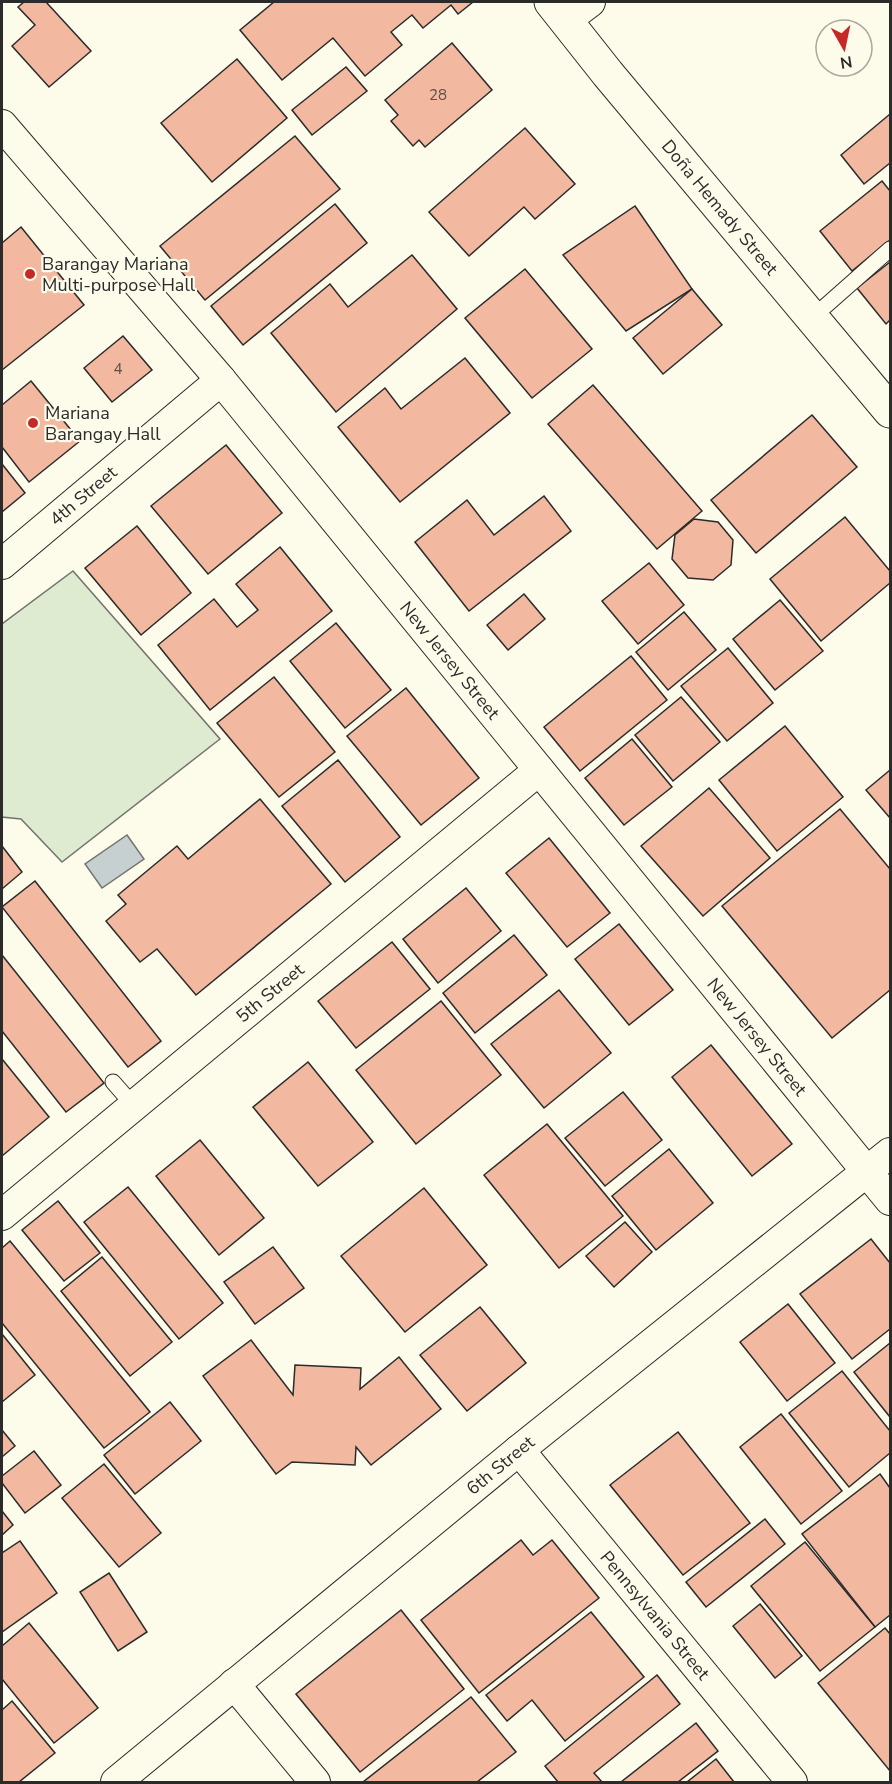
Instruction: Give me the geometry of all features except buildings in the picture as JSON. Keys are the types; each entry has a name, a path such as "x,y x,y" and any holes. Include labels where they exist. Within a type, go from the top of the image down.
{"main road":[{"name":"Doña Hemady Street","path":"569,8 608,74 891,411"}],"street":[{"name":"New Jersey Street","path":"2,125 221,380 539,770 879,1162 891,1200"},
{"name":"4th Street","path":"2,564 221,380"},
{"name":"5th Street","path":"2,1215 539,770"},
{"name":"6th Street","path":"116,1782 519,1450 879,1162"},
{"name":"Pennsylvania Street","path":"519,1450 792,1782"},
{"path":"234,1684 315,1782"}],"lane":[{"path":"813,317 891,249"},
{"path":"113,1082 134,1106"}],"green space":[{"path":"73,571 220,739 62,862 21,819 2,817 2,624"}],"shaded area":[{"path":"127,835 144,859 102,888 85,864"}],"place":[{"name":"Barangay Mariana Multi-purpose Hall","path":"30,274"},
{"name":"Mariana Barangay Hall","path":"33,423"}]}
